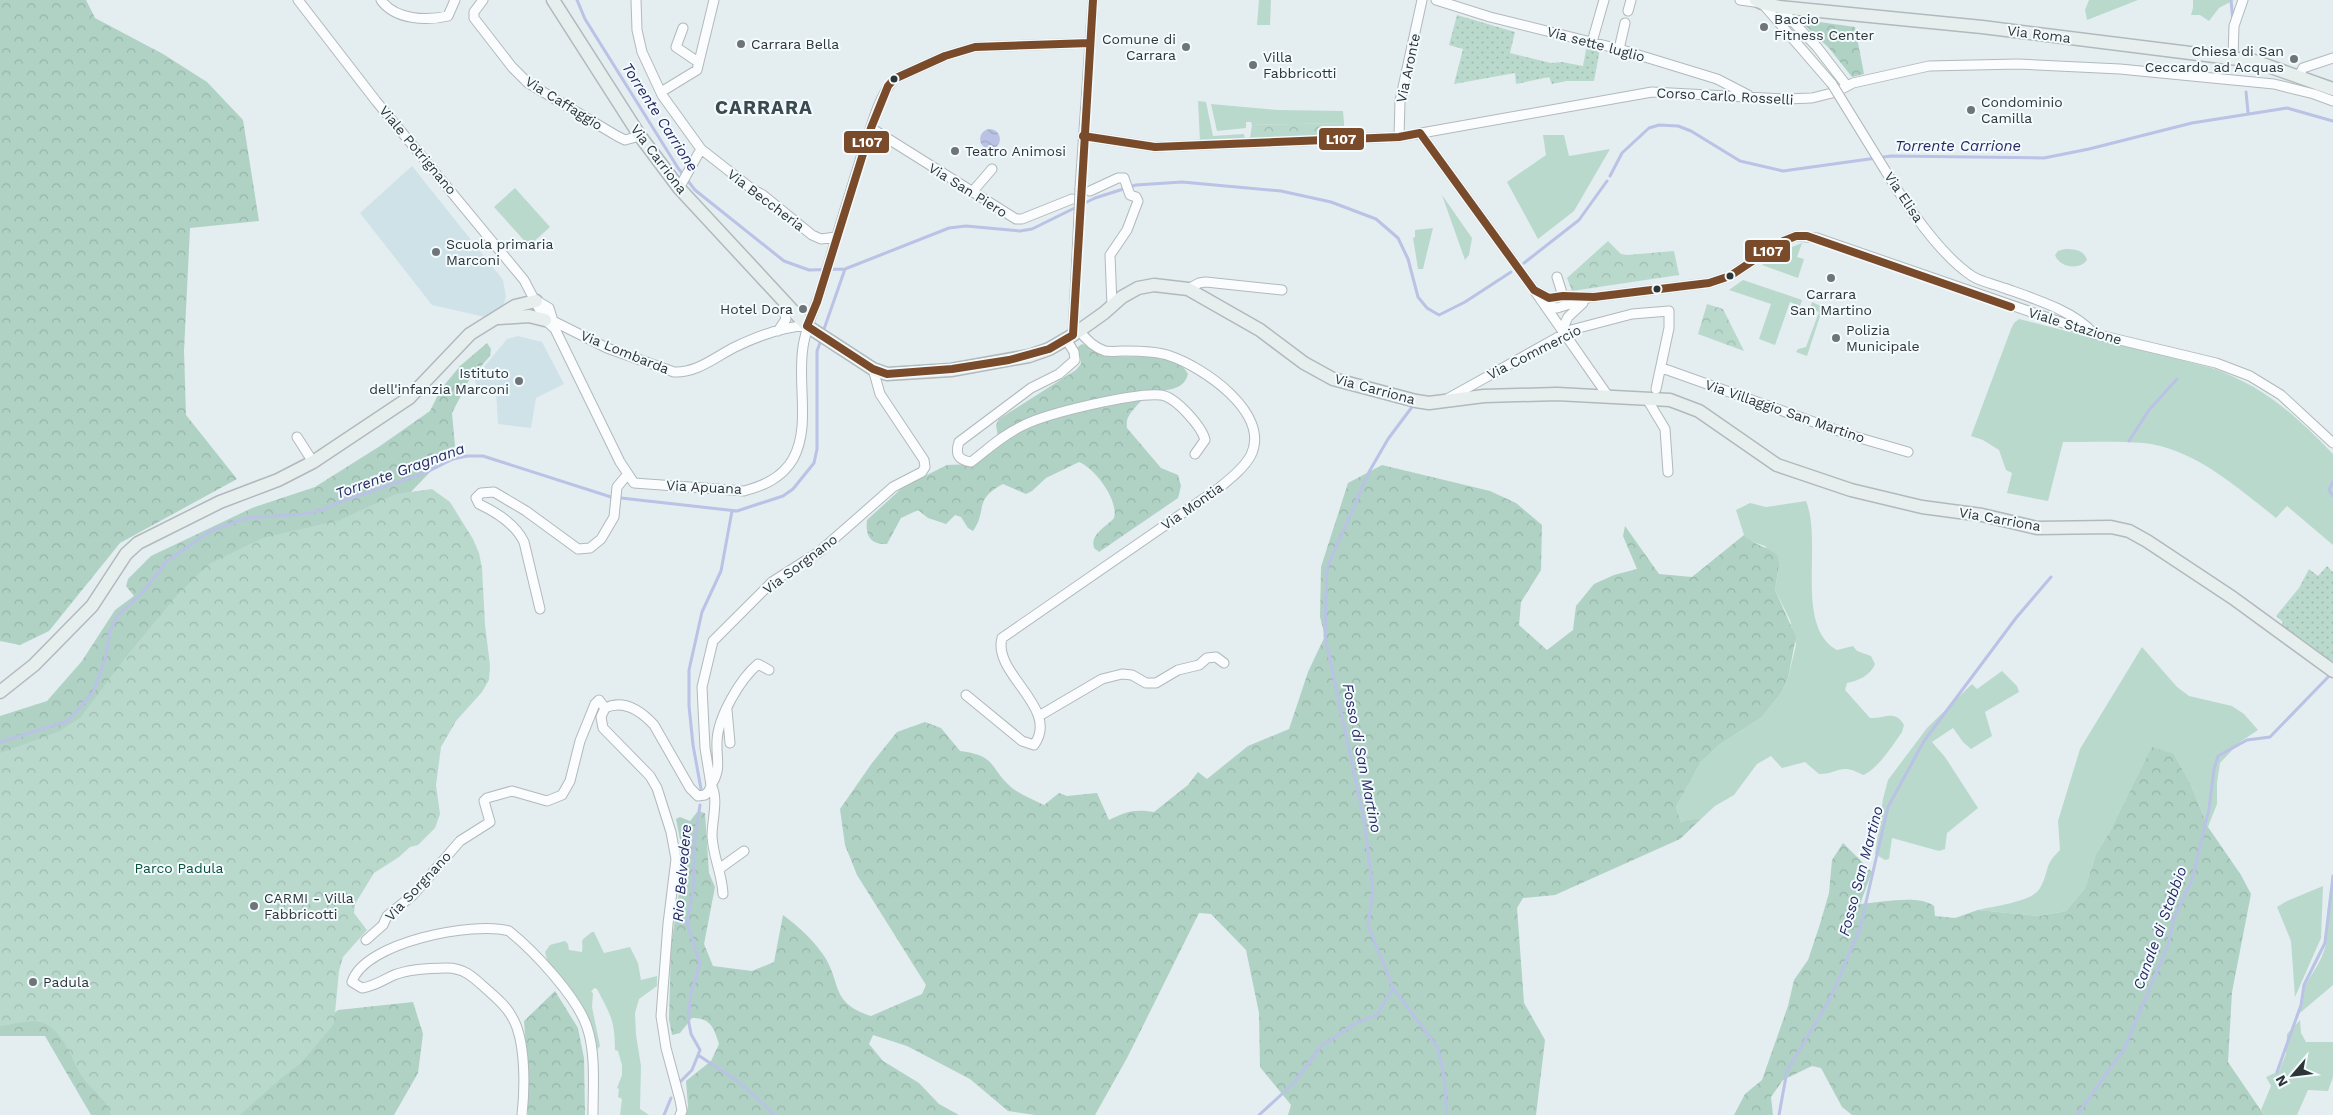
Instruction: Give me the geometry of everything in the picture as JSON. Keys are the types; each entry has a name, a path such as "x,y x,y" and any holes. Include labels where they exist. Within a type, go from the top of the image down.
{"main road":[{"name":"Via Carriona","path":"553,0 640,136 785,309 810,328 873,369 887,374 952,369 1029,356 1049,350 1138,288 1154,285 1188,289 1260,330 1304,363 1333,379 1416,401 1429,403 1484,396 1652,394 1699,412 1777,464 1881,498 1922,507 1982,515 2037,528 2111,527 2129,531 2233,598 2333,671"},
{"name":"Via Roma","path":"1759,2 1779,7 1982,27 2254,61 2333,89"},
{"path":"0,692 34,665 92,606 126,554 138,543 220,502 278,480 313,462 409,398 470,334 489,320 515,306 536,301"},
{"path":"489,320 520,316 552,324"}],"street":[{"name":"Viale Potrignano","path":"298,0 376,100 524,280 552,324 627,475"},
{"path":"381,0 395,12 432,20 448,16 455,0"},
{"name":"Via Caffaggio","path":"483,0 474,12 474,18 512,67 528,82 625,140 640,136"},
{"name":"Via Beccheria","path":"636,0 640,48 661,92 701,150 752,189 763,194 812,235 821,239 836,237"},
{"path":"661,92 697,70 707,37 714,0"},
{"path":"1093,0 1080,188 1073,335 1074,360 1059,374 1031,388 959,442 956,451 958,457 964,461 971,462 1004,436 1023,425 1048,415 1142,395 1164,395 1188,413 1203,430 1205,440 1195,454"},
{"name":"Via Aronte","path":"1399,137 1400,100 1422,0"},
{"name":"Via sette luglio","path":"1436,0 1490,17 1619,49 1717,79 1752,97"},
{"path":"1592,42 1604,0"},
{"path":"1628,11 1631,0"},
{"name":"Via Roma","path":"1740,0 1759,2"},
{"path":"2233,58 2234,26 2243,0"},
{"name":"Via Elisa","path":"1759,2 1832,84 1902,199 1934,240 1972,276 2026,296 2081,321 2095,334"},
{"path":"1779,7 1817,47 1847,86"},
{"path":"1619,49 1625,23"},
{"path":"683,28 676,47 698,62"},
{"name":"Via Apuana","path":"627,475 634,483 744,491 761,487 776,479 792,460 801,440 802,356 836,237 871,128 882,100 894,79 945,56 975,47 1090,43"},
{"path":"2299,76 2303,68 2333,58"},
{"name":"Corso Carlo Rosselli","path":"1083,136 1155,148 1399,137 1652,92 1812,98 1830,94 1847,86 1930,66 2018,64 2120,69 2230,79 2290,87 2333,101"},
{"name":"Via San Piero","path":"871,128 1016,219 1022,219 1072,199"},
{"path":"1420,133 1533,288 1608,396"},
{"path":"681,186 701,150"},
{"path":"973,191 992,169"},
{"path":"1090,191 1121,178 1130,195 1136,197 1138,201 1127,230 1110,255 1112,305"},
{"name":"Viale Stazione","path":"1594,297 1693,286 1720,281 1781,242 1796,236 1807,236 2095,334 2216,363 2250,376 2281,395 2333,443"},
{"path":"1557,277 1563,296"},
{"name":"Via Carriona","path":"1188,289 1199,283 1206,282 1282,290"},
{"path":"1533,288 1549,298 1563,296 1594,297"},
{"path":"1545,306 1564,307 1594,297"},
{"path":"1563,332 1568,317 1580,305 1594,297"},
{"path":"1580,305 1578,319 1580,327"},
{"path":"778,331 786,319 785,309"},
{"name":"Via Commercio","path":"1444,401 1563,332 1632,314 1669,311 1669,328 1662,368 1652,394"},
{"name":"Via Lombarda","path":"552,324 607,348 674,372 684,372 697,368 736,346 778,331 796,326 810,328"},
{"name":"Via Montia","path":"1039,716 1003,656 1000,645 1002,638 1233,477 1251,455 1254,437 1254,430 1247,415 1232,395 1193,365 1168,355 1107,351 1073,335"},
{"name":"Via Villaggio San Martino","path":"1662,368 1853,436 1908,452"},
{"name":"Via Sorgnano","path":"366,940 383,925 387,916 413,894 460,841 490,822 484,801 487,798 512,792 547,800 562,795 570,781 580,741 595,704 599,700 605,708 619,704 632,708 646,716 654,725 690,788 698,796 705,795 710,788 705,748 702,687 713,641 772,582 819,552 893,487 922,472 926,467 924,460 880,394 873,369"},
{"path":"1652,394 1664,429 1668,472"},
{"path":"297,437 313,462"},
{"path":"540,609 524,542 520,534 515,528 479,504 476,498 481,493 494,492 526,511 578,549 590,548 601,539 615,513 617,487 627,475"},
{"path":"966,694 1022,741 1034,745 1041,733 1039,716 1102,679 1122,674 1132,675 1146,683 1156,683 1178,670 1199,665 1208,658 1216,657 1224,663"},
{"path":"723,894 719,869 714,854 712,835 715,792 710,788 718,774 717,739 721,723 740,684 758,664 769,670"},
{"path":"605,708 601,717 602,728 650,776 657,788 671,832 676,859 667,933 661,1016 666,1048 680,1100 682,1111 680,1115"},
{"path":"727,710 730,743"},
{"path":"719,869 744,850"},
{"path":"522,1115 522,1057 517,1030 512,1016 490,992 466,971 449,968 417,970 394,976 376,985 362,988 352,982 363,964 409,941 436,933 481,929 500,929 510,932 558,982 581,1013 589,1038 594,1115"}],"shaded area":[{"name":"Scuola primaria Marconi","path":"412,166 503,280 506,297 503,306 496,312 485,317 432,305 360,213"},
{"name":"Istituto dell'infanzia Marconi","path":"518,336 542,342 564,384 536,398 531,428 498,424 496,391 478,388 474,379 507,339"}],"green space":[{"path":"0,0 86,0 95,18 163,54 207,82 243,120 259,221 190,228 184,351 186,415 237,479 120,543 49,631 20,645 0,641"},
{"path":"1259,0 1271,0 1270,25 1257,25"},
{"path":"2089,0 2138,0 2087,20 2085,10"},
{"path":"2193,0 2234,0 2219,8 2209,21 2200,15 2191,15"},
{"path":"1457,15 1515,32 1510,53 1551,63 1562,62 1583,66 1587,45 1600,49 1594,81 1566,81 1552,84 1549,77 1516,84 1515,73 1454,84 1463,49 1449,45"},
{"path":"1798,19 1855,27 1864,74 1852,77 1829,48"},
{"path":"1198,101 1206,102 1213,136 1244,134 1245,139 1200,142"},
{"path":"1211,104 1277,110 1343,111 1344,123 1252,125 1251,122 1246,122 1246,128 1217,131"},
{"path":"1344,123 1344,134 1250,138 1252,125"},
{"path":"1543,135 1564,135 1569,156 1610,149 1574,211 1538,239 1507,182 1546,155"},
{"path":"515,188 550,227 529,246 494,207"},
{"path":"1442,195 1472,238 1469,255 1465,260"},
{"path":"1433,228 1423,269 1418,269 1413,238 1415,237 1415,230"},
{"path":"1608,241 1621,254 1627,255 1674,251 1679,275 1572,291 1567,278"},
{"path":"1802,243 1797,257 1804,259 1798,278 1762,265 1782,251"},
{"path":"2065,249 2079,251 2084,254 2087,260 2079,266 2065,265 2055,255 2058,251"},
{"path":"1743,280 1802,300 1800,306 1790,302 1775,345 1759,339 1771,304 1729,290"},
{"path":"1812,302 1823,307 1807,356 1796,352 1798,349 1806,347 1819,312 1810,308"},
{"path":"1707,304 1723,309 1744,351 1698,334"},
{"path":"2019,319 2212,368 2248,384 2278,403 2333,454 2333,545 2287,506 2276,518 2231,483 2198,461 2163,447 2144,443 2063,442 2048,501 2007,493 2012,473 2006,470 1999,450 1983,440 1971,436 2011,329"},
{"name":"Parco Padula","path":"487,343 491,349 490,356 469,380 452,413 455,446 408,495 238,1101 338,1010 413,1002 423,1034 418,1073 394,1115 91,1115 45,1036 0,1036 0,716 47,701 82,661 115,610 134,596 126,586 128,579 151,556 252,508 315,487 380,446 430,411 441,389 460,366"},
{"path":"1082,344 1107,355 1162,358 1173,361 1182,366 1188,374 1186,380 1177,387 1155,392 1145,397 1131,412 1127,423 1127,428 1161,468 1178,475 1181,486 1178,498 1099,552 1094,548 1094,539 1114,518 1115,511 1105,486 1092,471 1079,462 1046,478 1026,494 1003,484 984,500 980,517 973,531 968,528 961,517 955,515 946,524 928,518 918,510 901,518 887,544 876,543 870,538 867,530 867,520 903,487 947,465 972,464 998,437 996,425 999,419 1076,370 1081,364 1080,357 1075,349"},
{"path":"1382,465 1490,491 1516,503 1542,525 1541,570 1521,602 1519,625 1547,650 1573,630 1576,606 1594,584 1614,575 1637,569 1623,536 1625,526 1659,574 1692,577 1744,535 1752,542 1778,556 1779,565 1775,590 1796,637 1788,678 1781,693 1762,717 1719,745 1701,762 1676,807 1681,823 1687,820 1702,818 1680,839 1555,895 1523,898 1517,908 1524,1003 1545,1040 1536,1115 1288,1115 1291,1105 1260,1067 1259,1013 1246,950 1211,914 1199,913 1127,1058 1095,1115 1035,1115 1008,1111 970,1079 907,1046 873,1035 869,1044 883,1061 919,1083 939,1104 959,1115 686,1115 688,1106 686,1081 711,1061 719,1044 711,1025 698,1018 692,1018 680,1033 672,1035 669,1019 671,946 684,859 676,819 680,817 690,821 698,811 705,813 709,873 715,887 704,944 713,966 752,971 774,962 783,915 804,932 822,953 842,998 857,1010 871,1016 922,994 926,985 857,875 845,845 840,809 872,763 897,732 925,722 941,728 960,751 987,759 1012,788 1044,805 1059,793 1067,796 1097,793 1109,820 1131,812 1154,812 1188,785 1198,772 1207,779 1248,746 1289,729 1308,672 1325,636 1320,617 1321,567 1348,483"},
{"name":"Parco Padula","path":"432,489 450,502 473,539 479,553 482,568 485,625 490,665 489,680 482,692 456,721 441,747 436,785 440,814 435,828 418,845 410,847 399,857 374,873 355,904 354,913 367,930 343,957 339,971 334,1024 302,1062 240,1115 111,1115 103,1100 79,1072 60,1037 49,1026 31,1021 0,1026 0,753 60,731 81,717 125,658 178,594 209,564 263,538 340,520 396,494"},
{"path":"1806,501 1812,538 1813,604 1816,623 1824,639 1837,650 1853,646 1857,651 1871,656 1875,664 1873,668 1860,679 1847,683 1845,690 1870,718 1897,717 1904,725 1902,732 1879,763 1863,775 1849,769 1819,774 1805,762 1782,768 1771,756 1757,764 1734,795 1715,806 1702,818 1687,820 1681,824 1676,807 1701,762 1719,745 1762,717 1781,693 1788,678 1796,645 1790,620 1775,590 1779,565 1765,546 1750,541 1744,535 1736,510 1750,503 1766,507"},
{"path":"2327,566 2333,572 2333,661 2329,662 2281,626 2283,622 2276,616 2299,588 2309,569 2318,576"},
{"path":"2142,647 2177,687 2189,696 2232,706 2244,714 2258,730 2240,742 2220,763 2217,783 2217,804 2208,827 2190,783 2174,754 2112,828 2096,854 2085,888 2066,911 2039,916 1978,910 2021,900 2036,893 2040,888 2051,860 2060,850 2058,821 2080,749"},
{"path":"2002,671 2017,686 2019,692 1985,712 1992,736 1971,749 1963,742 1953,728 1932,742 1945,757 1978,808 1947,833 1945,849 1939,851 1892,838 1889,859 1885,860 1875,854 1883,799 1888,780 1927,728 1972,684 1977,689"},
{"path":"2152,747 2174,754 2190,783 2208,827 2241,875 2251,894 2232,992 2228,1062 2264,1115 1852,1115 1842,1107 1821,1068 1812,1066 1783,1080 1771,1097 1773,1115 1734,1115 1745,1094 1762,1080 1788,1006 1794,980 1808,960 1820,924 1829,893 1832,860 1843,843 1872,872 1860,904 1919,900 1934,906 1935,916 1955,918 1978,910 2039,916 2066,911 2085,888 2096,854 2112,828"},
{"path":"2323,886 2321,938 2295,997 2291,941 2277,907"},
{"path":"2333,890 2333,985 2300,1013 2305,986 2319,963 2327,941 2328,904"},
{"path":"594,932 604,953 630,947 638,963 641,980 657,976 657,986 639,999 635,1013 641,1066 640,1109 649,1115 620,1115 622,1099 618,1097 619,1089 617,1088 622,1075 622,1065 618,1051 615,1050 611,1018 597,989 594,988 591,992 593,993 592,1007 600,1046 597,1050 586,1014 573,992 548,963 545,952 550,945 565,941 568,944 569,950 582,952 582,941"},
{"path":"555,991 578,1028 584,1058 585,1115 528,1115 528,1072 524,1021"},
{"path":"2300,1020 2301,1033 2306,1042 2333,1042 2333,1077 2328,1091 2308,1090 2297,1115 2264,1115 2261,1110 2271,1086 2266,1077 2279,1071 2286,1054 2287,1034"}],"water":[{"path":"986,129 994,129 1000,135 1000,143 994,149 986,149 980,143 980,135"}],"waterway":[{"name":"Torrente Carrione","path":"577,0 585,19 678,168 695,190 784,261 809,270 845,269 949,228 966,226 1020,231 1032,229 1095,198 1136,185 1182,182 1281,191 1331,202 1376,219 1398,238 1408,259 1418,297 1427,308 1439,315 1465,302 1511,272"},
{"path":"2231,0 2233,22"},
{"path":"2246,92 2248,112"},
{"name":"Torrente Carrione","path":"1610,176 1622,153 1649,128 1659,125 1678,126 1691,131 1740,161 1783,171 1891,156 2044,158 2089,149 2192,123 2287,108 2333,121"},
{"name":"Torrente Carrione","path":"1524,263 1579,220 1607,181"},
{"name":"Torrente Gragnana","path":"823,332 845,269"},
{"name":"Torrente Gragnana","path":"0,742 68,721 94,691 106,655 110,631 117,616 143,592 167,561 212,530 247,518 303,514 323,510 334,504 427,472 453,459 467,456 483,456 611,497 737,511 783,496 793,489 814,463 817,449 817,351 821,340"},
{"name":"Fosso San Martino","path":"2129,441 2149,410 2177,379"},
{"name":"Fosso di San Martino","path":"1412,407 1388,439 1369,472 1327,568 1325,636 1364,820 1373,890 1368,925 1393,988 1438,1048 1444,1077 1447,1115"},
{"name":"Canale di Stabbio","path":"2333,482 2329,490 2333,496"},
{"name":"Rio Belvedere","path":"701,789 693,745 689,706 689,670 702,612 721,571 732,511"},
{"name":"Fosso San Martino","path":"1779,1115 1787,1071 1831,997 1860,928 1888,807 1924,741 2016,618 2051,577"},
{"name":"Canale di Stabbio","path":"2077,1115 2124,1049 2168,945 2174,918 2192,880 2209,809 2214,769 2218,756 2247,740 2270,737 2331,674"},
{"name":"Rio Belvedere","path":"681,1081 692,1070 700,1050 691,1034 688,1018 691,993 700,964 687,923 694,884 694,847 700,805"},
{"name":"Canale di Stabbio","path":"2277,1072 2301,1005 2304,985 2325,943 2333,876"},
{"path":"1259,1115 1294,1083 1321,1046 1356,1023 1377,1015 1393,988"},
{"path":"698,1055 740,1083 775,1115"},
{"name":"Rio Belvedere","path":"664,1115 671,1098"}],"transit line":[{"name":"L107","path":"1090,43 975,47 945,56 894,79 888,86 871,128 817,302 807,326 873,369 887,374 952,369 1009,360 1049,349 1073,335 1093,0"},
{"name":"L107","path":"1083,136 1155,147 1399,137 1420,133 1534,290 1549,298 1563,296 1594,297 1709,283 1730,276 1781,242 1796,236 1807,236 2011,307"}],"place":[{"name":"Baccio Fitness Center","path":"1764,27"},
{"name":"Carrara Bella","path":"741,44"},
{"name":"Comune di Carrara","path":"1186,47"},
{"name":"Chiesa di San Ceccardo ad Acquas","path":"2294,59"},
{"name":"Villa Fabbricotti","path":"1253,65"},
{"name":"Condominio Camilla","path":"1971,110"},
{"name":"Teatro Animosi","path":"955,151"},
{"name":"Scuola primaria Marconi","path":"436,252"},
{"name":"Carrara San Martino","path":"1831,278"},
{"name":"Hotel Dora","path":"803,309"},
{"name":"Polizia Municipale","path":"1836,338"},
{"name":"Istituto dell'infanzia Marconi","path":"519,381"},
{"name":"CARMI - Villa Fabbricotti","path":"254,906"},
{"name":"Padula","path":"33,982"}],"district":[{"name":"CARRARA","path":"764,107"}]}
